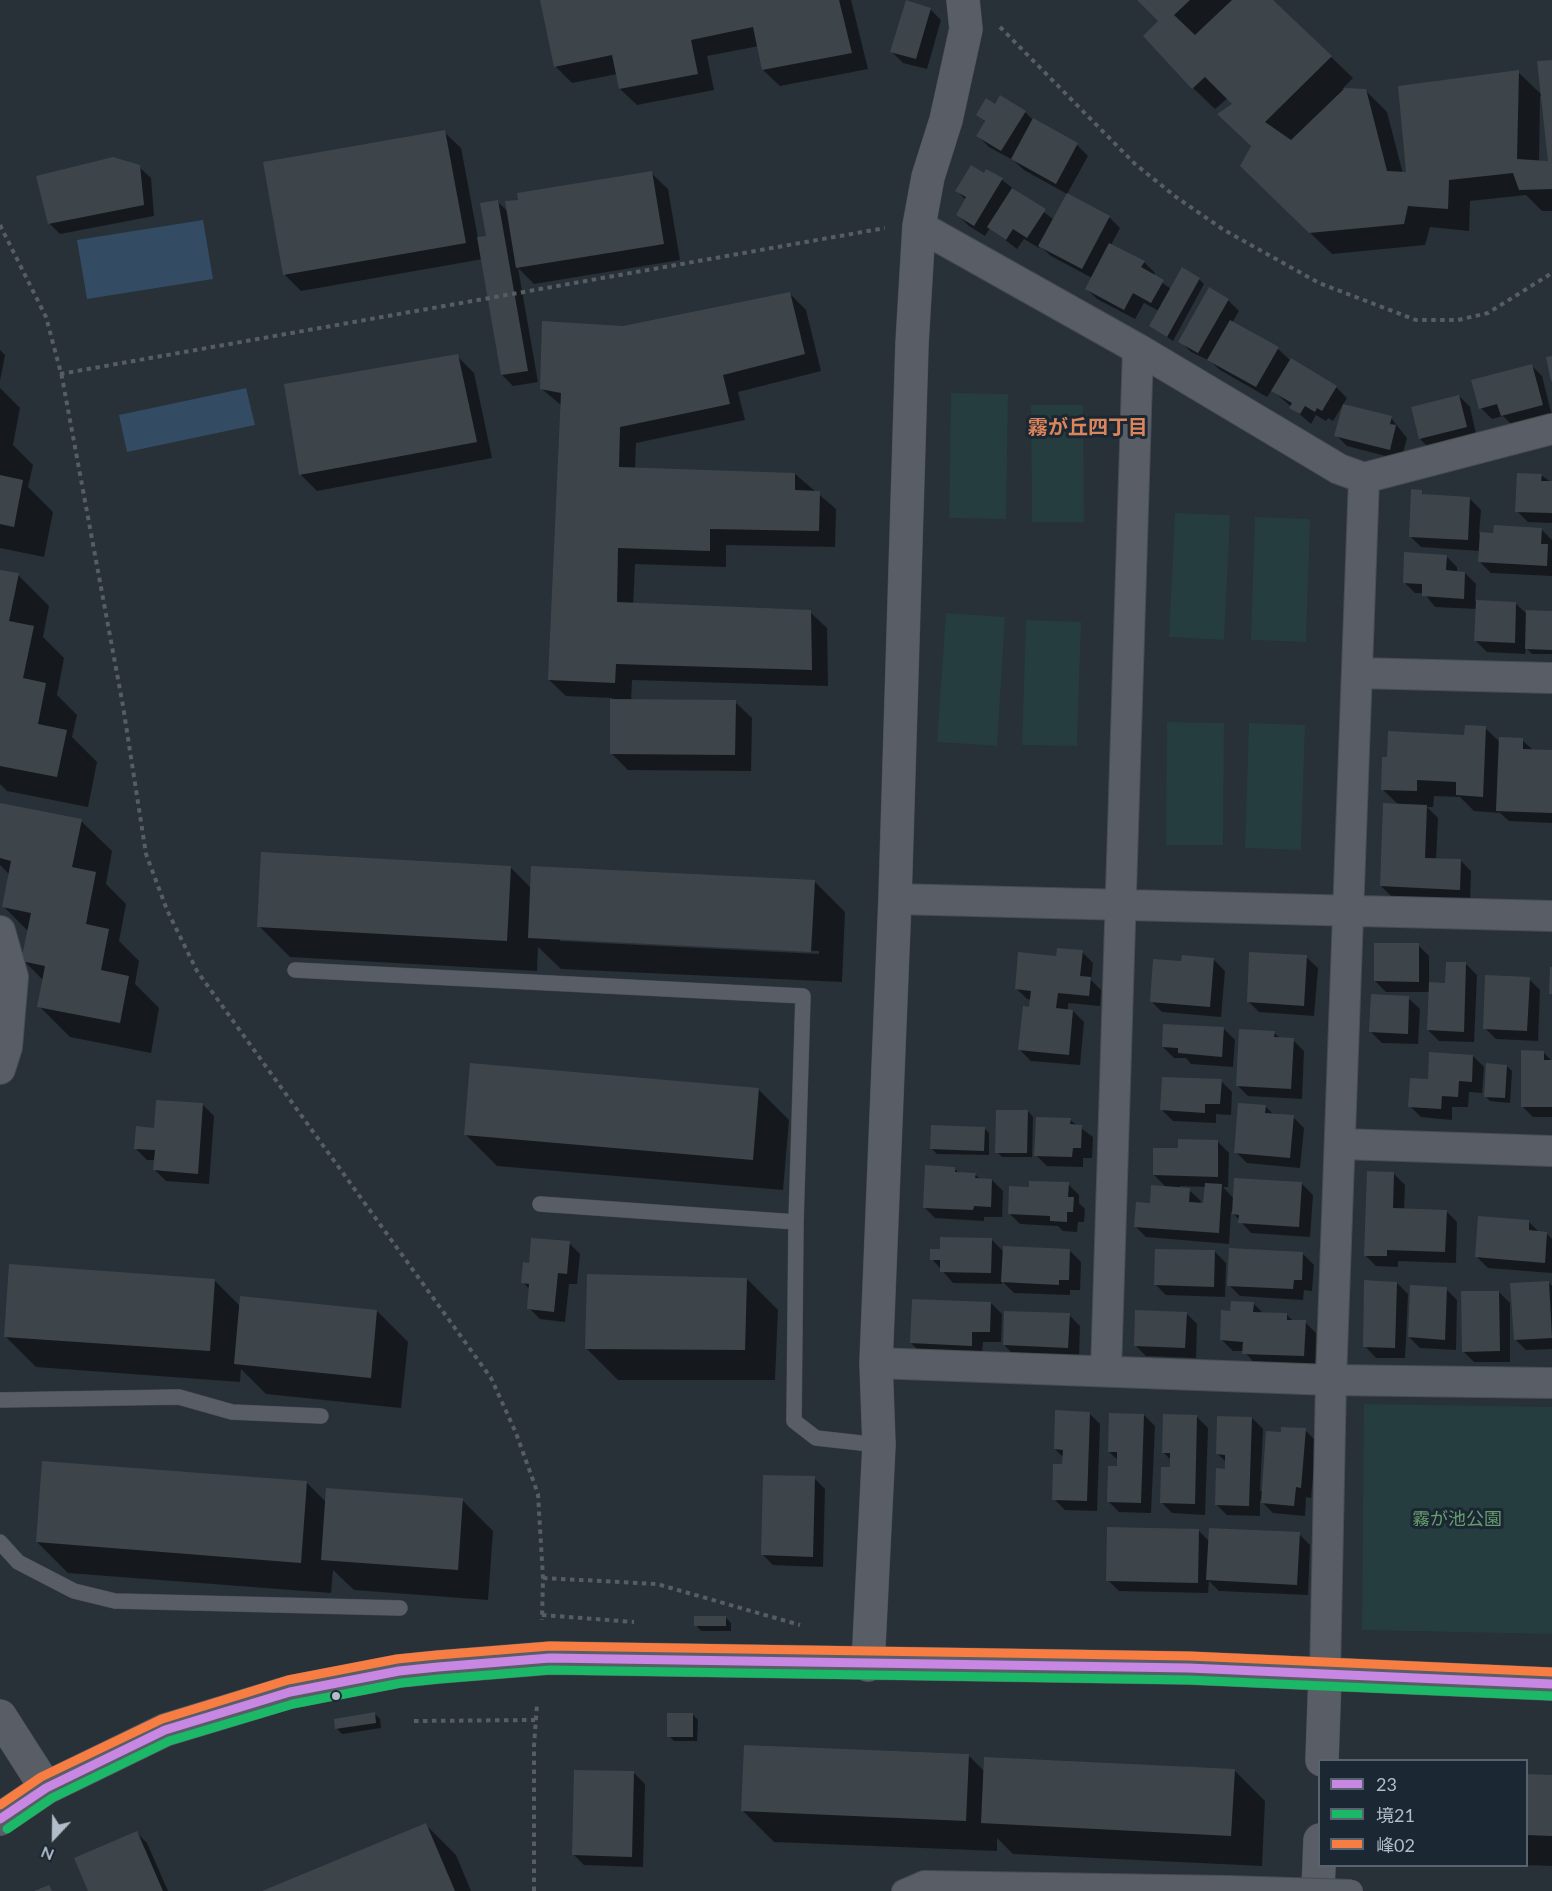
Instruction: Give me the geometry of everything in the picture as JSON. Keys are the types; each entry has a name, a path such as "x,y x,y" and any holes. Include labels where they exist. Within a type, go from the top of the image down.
{"street":[{"path":"868,1665 879,1445 876,1363 895,899 912,344 919,225 928,177 946,120 966,29 963,0"},
{"path":"919,225 1138,349 1339,469 1364,478 1552,429"},
{"path":"1106,1371 1138,349"},
{"path":"1322,1759 1331,1380 1364,478"},
{"path":"1358,673 1552,678"},
{"path":"895,899 1552,916"},
{"path":"0,931 13,977 2,1054"},
{"path":"1341,1144 1552,1151"},
{"path":"876,1363 1331,1380 1552,1383"},
{"path":"0,1819 46,1788 165,1730 290,1692 399,1671 549,1658 868,1665 1189,1668 1325,1676 1552,1684"},
{"path":"0,1716 46,1788"},
{"path":"1318,1891 1319,1867"},
{"path":"903,1891 924,1882 1352,1891"}],"lane":[{"path":"295,970 803,996 796,1222 794,1421 816,1438 879,1445"},
{"path":"540,1204 796,1222"},
{"path":"0,1400 179,1397 232,1412 321,1416"},
{"path":"0,1542 18,1562 74,1592 115,1601 400,1608"}],"path":[{"path":"997,23 1135,164 1176,197 1224,230 1319,284 1416,320 1458,320 1488,313 1552,273"},
{"path":"0,225 46,317 60,374 123,705 146,854 167,910 197,971 490,1378 516,1433 538,1494 543,1578 542,1617 642,1622"},
{"path":"60,374 891,227 919,225"},
{"path":"543,1578 657,1584 801,1625"},
{"path":"534,1891 537,1704"},
{"path":"414,1721 536,1720"}],"green space":[{"path":"951,393 1008,394 1006,519 949,518"},
{"path":"1031,405 1083,405 1084,522 1032,522"},
{"path":"1175,513 1230,515 1224,640 1169,637"},
{"path":"1255,517 1310,519 1306,642 1251,640"},
{"path":"946,613 1005,617 997,746 937,742"},
{"path":"1026,620 1081,622 1077,746 1022,745"},
{"path":"1167,722 1224,723 1223,845 1166,845"},
{"path":"1249,723 1305,725 1301,850 1245,848"},
{"name":"霧が池公園","path":"1364,1404 1552,1407 1552,1634 1362,1630"}],"water":[{"path":"203,220 213,279 87,299 77,240"},
{"path":"246,388 255,425 127,452 119,415"}],"building":[{"path":"540,0 839,0 852,53 762,70 753,27 691,40 698,74 619,89 612,55 554,67"},
{"path":"906,0 931,8 916,59 890,52"},
{"path":"1137,0 1190,0 1174,15 1195,35 1232,0 1273,0 1332,56 1265,122 1291,140 1345,88 1366,89 1387,171 1406,172 1398,86 1519,70 1517,159 1548,161 1537,61 1552,60 1552,189 1519,190 1513,173 1449,180 1448,209 1408,206 1404,224 1309,233 1240,166 1251,146 1217,114 1232,104 1205,77 1192,89 1143,36 1158,21"},
{"path":"1000,95 1026,111 1001,151 976,136 985,121 976,115 986,98 995,104"},
{"path":"1033,118 1078,143 1056,184 1011,159"},
{"path":"445,130 466,243 283,275 263,162"},
{"path":"113,157 140,165 144,205 48,224 36,176"},
{"path":"971,165 984,173 986,169 1003,178 974,226 956,215 966,197 955,191"},
{"path":"652,171 664,244 516,268 505,201 518,200 517,193"},
{"path":"1012,188 1046,209 1027,238 1013,229 1006,240 987,227"},
{"path":"1067,193 1110,216 1082,269 1038,246"},
{"path":"498,200 528,371 501,375 477,237 486,236 480,203"},
{"path":"1109,243 1145,261 1141,267 1164,280 1151,303 1133,293 1124,310 1085,289"},
{"path":"1182,267 1200,278 1167,337 1149,326"},
{"path":"1209,287 1229,299 1198,353 1178,342"},
{"path":"790,292 805,354 723,375 730,404 620,427 619,467 795,473 795,490 820,491 819,531 710,529 710,551 618,548 617,602 811,610 812,670 616,664 615,683 548,680 561,393 540,389 542,321 623,326"},
{"path":"1230,320 1279,347 1256,387 1207,360"},
{"path":"458,354 477,442 299,475 284,384"},
{"path":"1552,356 1552,381 1551,381 1546,357"},
{"path":"1291,358 1337,386 1322,411 1317,408 1315,412 1305,406 1300,414 1289,408 1292,403 1271,391"},
{"path":"1532,364 1543,405 1501,416 1497,404 1479,409 1471,380"},
{"path":"1459,395 1467,427 1419,439 1411,407"},
{"path":"1343,404 1392,416 1390,424 1396,425 1390,450 1334,436"},
{"path":"1517,473 1542,474 1541,481 1552,481 1552,513 1515,512"},
{"path":"0,475 23,480 14,527 0,524"},
{"path":"1411,489 1422,490 1422,494 1470,497 1468,540 1409,537"},
{"path":"1494,525 1542,528 1541,544 1548,544 1547,566 1478,562 1480,532 1493,533"},
{"path":"1404,552 1447,555 1446,570 1465,572 1464,599 1422,596 1422,584 1403,583"},
{"path":"0,570 19,573 9,621 34,626 23,678 46,683 38,724 67,730 57,777 0,766"},
{"path":"1476,600 1516,602 1515,643 1474,641"},
{"path":"1526,610 1552,611 1552,650 1525,649"},
{"path":"610,699 736,700 735,755 610,754"},
{"path":"1465,725 1486,726 1483,797 1456,795 1456,782 1417,780 1417,791 1381,790 1382,757 1387,757 1388,731 1464,735"},
{"path":"1499,737 1523,738 1523,749 1552,750 1552,813 1496,811"},
{"path":"0,803 82,819 72,867 96,872 86,924 109,929 101,970 129,976 120,1023 37,1007 45,966 21,961 31,913 2,907 11,861 0,858"},
{"path":"1383,803 1427,805 1425,858 1461,859 1460,890 1380,886"},
{"path":"261,852 511,866 507,941 257,927"},
{"path":"531,866 815,880 811,952 528,938"},
{"path":"1374,943 1419,943 1419,982 1374,981"},
{"path":"1057,948 1083,950 1080,976 1091,977 1089,996 1058,993 1056,1008 1073,1010 1069,1055 1018,1050 1023,1006 1029,1007 1031,991 1015,989 1018,952 1056,956"},
{"path":"1249,952 1307,955 1304,1006 1247,1002"},
{"path":"1182,955 1214,958 1210,1007 1150,1002 1153,959 1181,961"},
{"path":"1446,962 1466,962 1464,1032 1427,1030 1429,982 1445,983"},
{"path":"1550,967 1552,967 1552,994 1549,994"},
{"path":"1485,975 1530,977 1527,1031 1483,1029"},
{"path":"1371,994 1409,996 1408,1034 1369,1032"},
{"path":"1163,1024 1224,1027 1222,1057 1178,1053 1178,1048 1162,1047"},
{"path":"1239,1029 1275,1031 1274,1037 1294,1038 1291,1089 1236,1086"},
{"path":"1521,1050 1544,1051 1544,1060 1552,1060 1552,1107 1521,1107"},
{"path":"1429,1052 1473,1055 1472,1082 1459,1081 1458,1097 1442,1096 1441,1109 1408,1107 1410,1078 1428,1079"},
{"path":"470,1063 759,1088 753,1160 464,1135"},
{"path":"1486,1063 1507,1065 1505,1098 1484,1097"},
{"path":"1162,1077 1222,1079 1220,1104 1205,1104 1205,1113 1160,1110"},
{"path":"156,1100 203,1103 198,1174 153,1170 155,1150 134,1149 136,1126 154,1128"},
{"path":"1238,1103 1266,1105 1265,1113 1294,1115 1290,1158 1234,1153"},
{"path":"996,1110 1028,1110 1027,1153 995,1153"},
{"path":"1036,1117 1071,1118 1070,1124 1082,1125 1081,1148 1073,1148 1072,1157 1034,1156"},
{"path":"931,1125 985,1127 984,1151 930,1149"},
{"path":"1178,1139 1218,1140 1218,1177 1153,1175 1153,1148 1178,1148"},
{"path":"925,1165 955,1167 955,1172 976,1173 975,1178 992,1179 991,1207 974,1206 973,1210 923,1208"},
{"path":"1367,1171 1394,1172 1393,1208 1447,1210 1445,1252 1387,1250 1387,1256 1364,1256"},
{"path":"1234,1178 1302,1182 1299,1227 1238,1223 1239,1215 1232,1214"},
{"path":"1029,1181 1069,1182 1068,1197 1074,1197 1073,1212 1067,1212 1067,1222 1050,1221 1050,1216 1008,1214 1009,1186 1029,1187"},
{"path":"1205,1183 1222,1184 1219,1233 1134,1227 1136,1202 1150,1203 1151,1185 1190,1188 1189,1202 1203,1203"},
{"path":"1478,1216 1529,1220 1529,1230 1547,1232 1545,1263 1475,1257"},
{"path":"940,1237 992,1238 991,1273 940,1272 940,1260 930,1260 930,1249 940,1249"},
{"path":"531,1238 570,1241 567,1274 558,1273 554,1312 527,1309 529,1284 521,1283 523,1262 529,1263"},
{"path":"1003,1246 1070,1249 1069,1280 1059,1280 1059,1285 1001,1282"},
{"path":"1229,1248 1303,1252 1302,1280 1294,1280 1293,1289 1227,1286"},
{"path":"1155,1249 1215,1250 1214,1287 1154,1285"},
{"path":"9,1264 215,1279 210,1351 4,1337"},
{"path":"587,1274 747,1278 745,1350 585,1349"},
{"path":"1364,1280 1397,1282 1395,1348 1363,1347"},
{"path":"1549,1281 1552,1338 1514,1340 1510,1283"},
{"path":"1410,1285 1447,1287 1445,1340 1408,1337"},
{"path":"1461,1291 1499,1291 1500,1351 1462,1352"},
{"path":"240,1296 377,1310 371,1378 234,1364"},
{"path":"912,1299 991,1302 990,1332 972,1332 972,1346 910,1343"},
{"path":"1231,1301 1254,1302 1253,1312 1287,1313 1287,1320 1306,1320 1304,1356 1242,1354 1243,1342 1220,1340 1221,1310 1230,1311"},
{"path":"1135,1310 1187,1312 1185,1348 1134,1346"},
{"path":"1004,1311 1070,1313 1068,1348 1003,1345"},
{"path":"1055,1410 1090,1412 1087,1501 1052,1500 1053,1464 1062,1464 1063,1450 1054,1449"},
{"path":"1109,1413 1144,1414 1141,1503 1107,1502 1108,1466 1117,1466 1117,1452 1108,1452"},
{"path":"1163,1414 1197,1415 1195,1504 1160,1503 1161,1467 1170,1467 1170,1453 1162,1453"},
{"path":"1217,1416 1252,1417 1249,1506 1215,1505 1216,1468 1225,1469 1225,1455 1216,1454"},
{"path":"1281,1427 1306,1428 1301,1488 1296,1487 1294,1506 1261,1503 1266,1431 1281,1432"},
{"path":"42,1461 307,1481 301,1563 36,1542"},
{"path":"763,1475 815,1476 813,1557 761,1555"},
{"path":"326,1488 463,1498 458,1570 321,1560"},
{"path":"1107,1527 1199,1529 1198,1583 1106,1581"},
{"path":"1209,1528 1300,1532 1297,1585 1206,1580"},
{"path":"694,1616 726,1616 726,1626 694,1626"},
{"path":"375,1712 376,1723 335,1729 334,1719"},
{"path":"667,1713 693,1713 693,1737 667,1737"},
{"path":"744,1745 969,1754 966,1821 741,1811"},
{"path":"984,1757 1235,1769 1231,1836 981,1823"},
{"path":"574,1770 634,1771 632,1857 572,1855"},
{"path":"1528,1774 1552,1775 1552,1836 1528,1835"},
{"path":"426,1823 455,1891 262,1891"},
{"path":"137,1831 163,1891 88,1891 74,1858"},
{"path":"49,1885 52,1891 34,1891"}],"transit line":[{"name":"峰02","path":"0,1805 41,1777 162,1719 288,1680 397,1659 437,1655 550,1646 1189,1656 1552,1672"},
{"name":"23","path":"0,1819 46,1788 165,1730 290,1692 399,1671 438,1667 550,1658 1189,1668 1552,1684"},
{"name":"境21","path":"7,1829 52,1798 169,1741 293,1704 401,1683 439,1679 550,1670 1189,1680 1551,1696"}],"district":[{"name":"霧が丘四丁目","path":"1088,428"}]}
